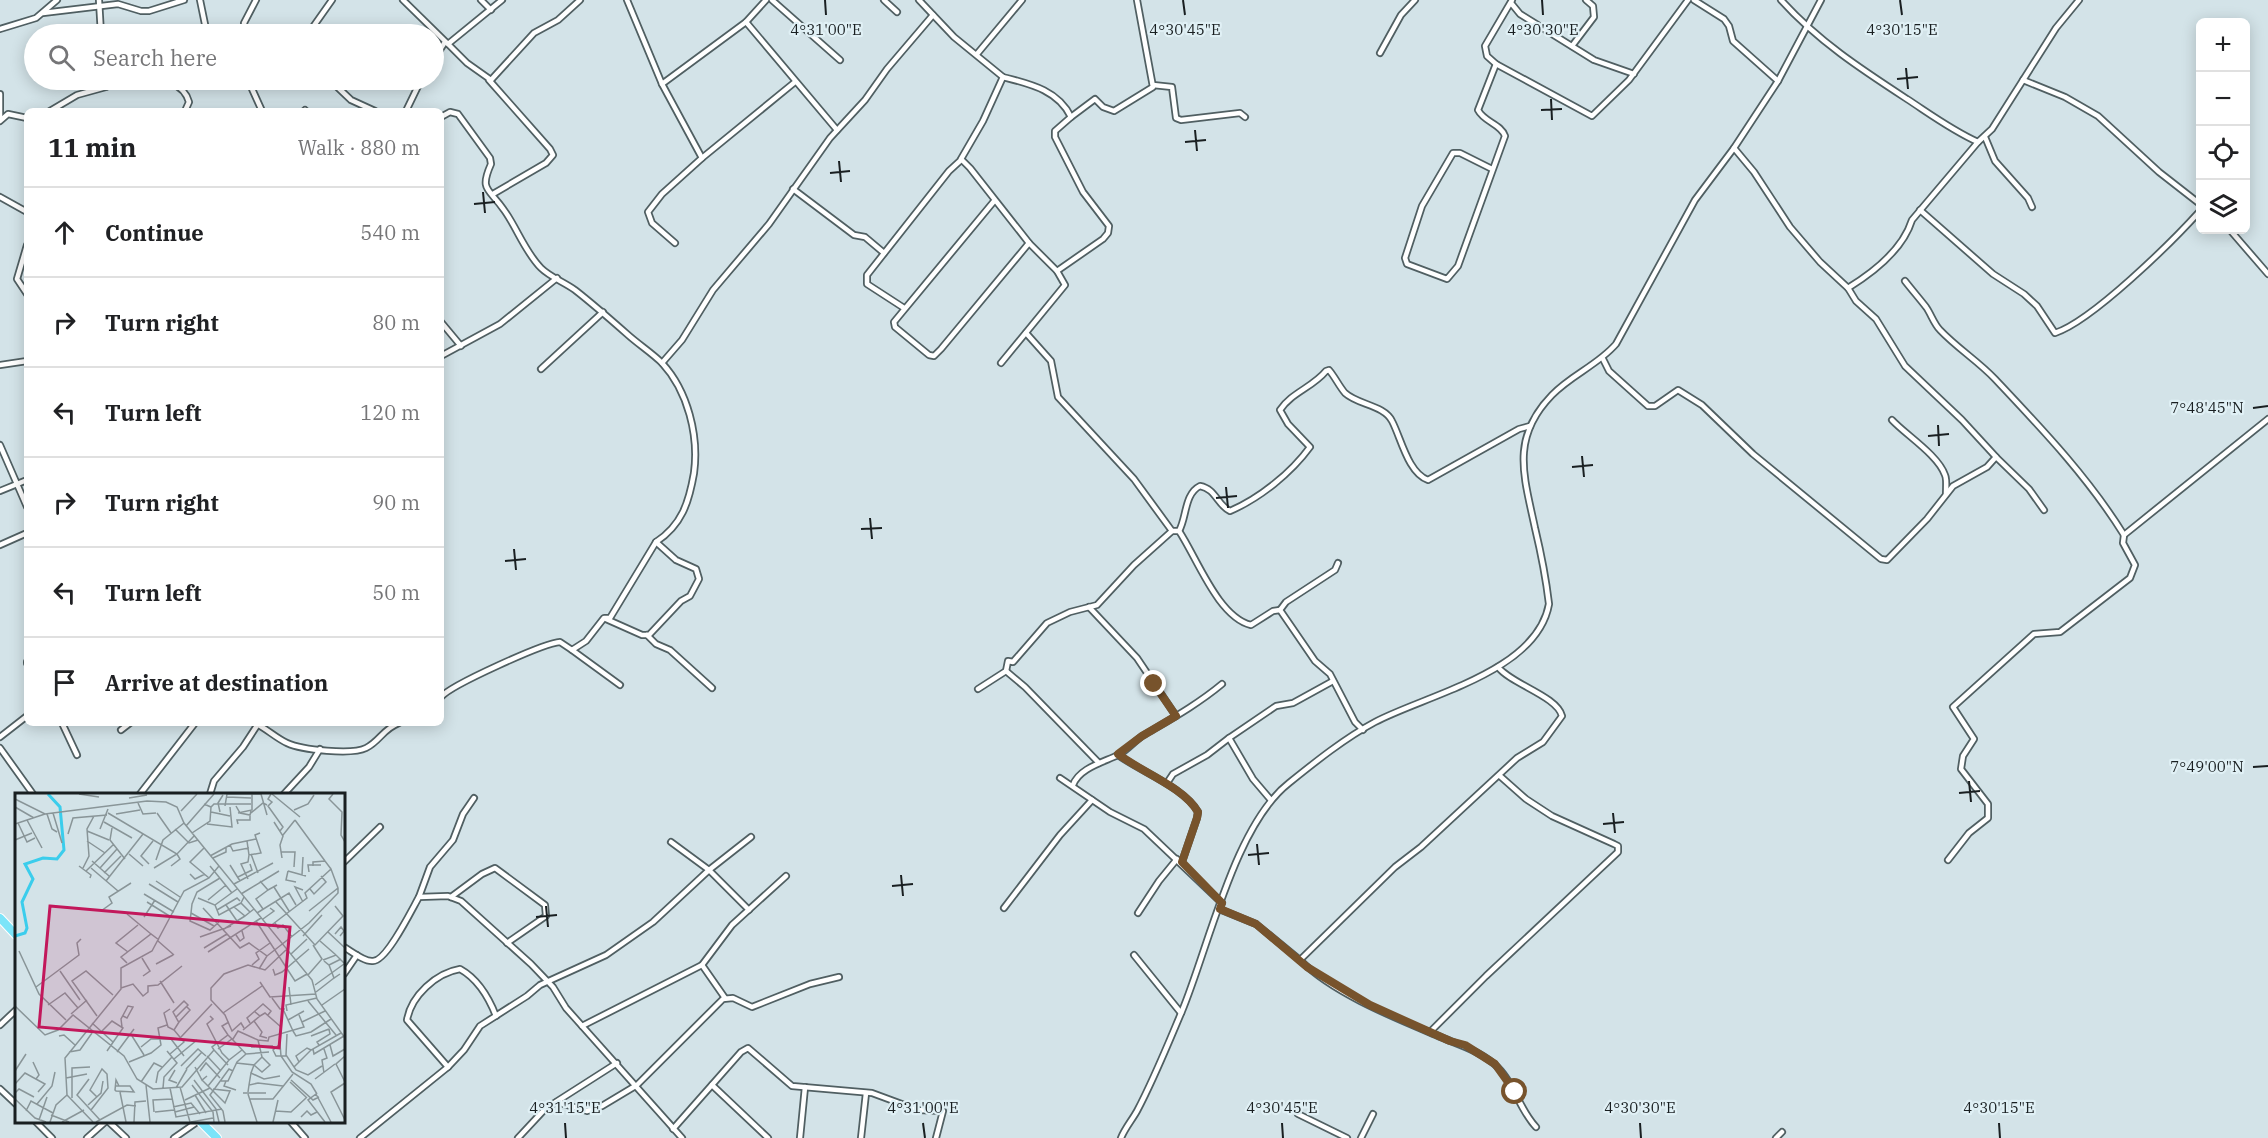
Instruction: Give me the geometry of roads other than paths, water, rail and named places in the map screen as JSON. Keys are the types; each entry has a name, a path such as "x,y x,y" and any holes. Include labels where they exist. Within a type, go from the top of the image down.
{"main road":[{"path":"0,918 15,931"},
{"path":"200,1123 217,1138"}],"street":[{"path":"43,13 57,0"},
{"path":"0,29 43,13 99,3 118,4 141,11 183,0"},
{"path":"200,0 205,24"},
{"path":"244,24 256,0"},
{"path":"315,24 332,0"},
{"path":"403,0 428,24"},
{"path":"481,0 491,10"},
{"path":"444,47 502,0"},
{"path":"489,80 496,77 534,33 558,20 580,0"},
{"path":"627,0 662,84 702,158"},
{"path":"662,84 746,22 766,0"},
{"path":"772,0 840,60"},
{"path":"779,5 785,0"},
{"path":"884,0 897,12"},
{"path":"919,0 954,37 1003,77 1035,85 1062,101 1071,117"},
{"path":"976,54 1022,0"},
{"path":"1057,271 1108,233 1108,226 1083,192 1055,137 1055,131 1095,99 1103,107 1114,111 1151,89 1153,85 1137,0"},
{"path":"1380,53 1401,15 1415,0"},
{"path":"1572,46 1594,17 1593,6 1586,0"},
{"path":"1634,74 1594,60 1520,14 1512,1 1485,46 1487,56 1496,64 1592,116 1634,74 1688,0"},
{"path":"1694,0 1724,20 1729,26 1732,41 1778,81"},
{"path":"1781,0 1806,27 1847,60 1949,126 1978,142"},
{"path":"1129,1138 1122,1136 1137,1111 1181,1013 1251,828 1270,799 1288,783 1374,723 1454,690 1498,667 1538,632 1547,616 1549,604 1524,481 1524,445 1530,426 1552,394 1603,359 1627,328 1695,200 1734,148 1778,81 1821,0"},
{"path":"1848,288 1887,258 1908,232 1912,220 1920,210 1978,142 1985,137 2056,28 2079,0"},
{"path":"99,3 100,24"},
{"path":"662,363 682,340 713,290 769,224 837,130 865,100 886,69 933,15"},
{"path":"746,22 837,130"},
{"path":"444,40 489,80 553,155 546,163 493,194"},
{"path":"1492,169 1460,153 1453,153 1422,206 1405,258 1407,264 1447,279 1454,274 1492,169 1505,133 1482,117 1478,110 1496,64"},
{"path":"904,308 891,302 866,282 867,275 949,171 961,160 1003,77"},
{"path":"2023,80 2065,97 2098,116 2159,172 2196,201"},
{"path":"675,243 652,223 648,212 662,194 702,158 795,82"},
{"path":"1153,85 1172,87 1176,118 1181,120 1240,112 1245,117"},
{"path":"55,108 77,95 95,90"},
{"path":"184,90 189,102 186,108"},
{"path":"253,90 261,108"},
{"path":"342,90 351,100 368,108"},
{"path":"407,108 416,90"},
{"path":"0,94 0,121"},
{"path":"444,115 450,112 458,114 490,158 491,164 484,180 535,261 603,312 662,363 680,390 696,440 697,459 689,503 667,535 656,542 610,618 604,618"},
{"path":"0,121 8,114 24,117"},
{"path":"1985,137 1995,161 2028,198 2032,207"},
{"path":"1734,148 1754,172 1790,227 1820,262 1848,288 1856,301 1876,319 1905,366 1962,420 2029,489 2044,510"},
{"path":"961,160 1029,243 1064,281 1064,288 1001,363"},
{"path":"793,189 854,235 865,237 884,253"},
{"path":"0,197 24,210"},
{"path":"995,200 904,308 894,322 895,327 923,351 934,356 1029,243"},
{"path":"1920,210 1993,274 2024,294 2037,306 2055,333 2069,328 2102,301 2196,215"},
{"path":"2233,234 2268,274"},
{"path":"24,254 17,279 24,290"},
{"path":"444,354 518,312 557,278"},
{"path":"1905,281 1927,308 1938,328 1996,379 2087,479 2096,497 2109,510 2124,535 2123,543 2135,565 2130,578 2060,632 2034,634 1953,707 1974,739 1963,756 1961,769 1988,804 1988,818 1969,833 1947,860"},
{"path":"541,369 603,312"},
{"path":"444,326 461,346"},
{"path":"1026,333 1051,361 1058,397 1134,479 1172,531"},
{"path":"1603,359 1609,371 1648,406 1655,406 1678,390 1702,405 1753,454 1881,559 1887,560 1917,531 1953,486 1987,467 1996,457"},
{"path":"0,365 24,361"},
{"path":"1338,563 1335,570 1286,602 1280,610 1273,611 1251,625 1236,619 1211,586 1179,531 1190,494 1200,486 1213,491 1219,502 1230,511 1277,481 1308,450 1309,444 1288,424 1280,410 1288,400 1320,379 1326,371 1337,380 1344,392 1392,420 1409,459 1428,480 1519,429 1530,426"},
{"path":"2124,535 2268,419"},
{"path":"1892,420 1922,444 1946,475 1946,494"},
{"path":"0,445 24,500"},
{"path":"0,491 24,482"},
{"path":"978,689 1006,671 1008,661 1013,662 1047,623 1070,612 1097,605 1134,565 1172,531 1179,531"},
{"path":"0,544 24,534"},
{"path":"647,635 653,633 681,601 690,596 699,579 696,569 679,562 656,542"},
{"path":"1089,607 1137,658 1176,716"},
{"path":"1280,610 1315,661 1330,674 1355,722 1363,730"},
{"path":"604,618 647,635 656,644 670,650 712,688"},
{"path":"572,650 586,641 604,618"},
{"path":"444,694 454,685 488,672 540,646 560,642 620,685"},
{"path":"1300,960 1395,867 1500,776 1517,758 1543,742 1562,714 1498,667"},
{"path":"1006,671 1025,687 1099,763"},
{"path":"1167,783 1173,774 1207,755 1276,706 1285,707 1293,704 1333,681"},
{"path":"1073,785 1075,780 1099,763 1118,754 1222,684"},
{"path":"0,737 24,718"},
{"path":"63,726 77,755"},
{"path":"121,730 126,726"},
{"path":"142,793 193,726"},
{"path":"211,793 214,781 243,747 256,726"},
{"path":"260,726 289,744 351,751 364,749 386,728 391,726"},
{"path":"1228,738 1253,779 1270,799"},
{"path":"0,748 32,793"},
{"path":"286,793 309,767 320,749"},
{"path":"1118,754 1167,783 1198,812 1180,860 1138,913"},
{"path":"1430,1032 1618,852 1618,846 1552,816 1534,805 1500,776"},
{"path":"1060,778 1092,800 1144,829 1180,860 1222,903"},
{"path":"345,948 374,962 381,958 419,897 430,867 453,840 463,814 474,798"},
{"path":"1004,908 1060,835 1092,800"},
{"path":"345,861 380,827"},
{"path":"360,1138 448,1067 464,1050 480,1026 540,985 606,955 653,922 709,870 751,837"},
{"path":"671,842 709,870 748,910"},
{"path":"451,897 491,868 495,868 537,897 545,905 546,916 507,943"},
{"path":"582,1026 702,965 732,925 786,876"},
{"path":"419,897 451,897 460,901 507,943 548,983 582,1026 682,1138"},
{"path":"1220,909 1256,924 1325,979 1370,1005 1465,1045 1495,1064 1515,1092 1524,1115 1536,1127"},
{"path":"345,973 357,955"},
{"path":"1134,955 1181,1013"},
{"path":"702,965 725,998"},
{"path":"448,1067 407,1020 418,995 439,977 451,970 460,969 467,973 487,997 496,1017"},
{"path":"557,1102 580,1110 593,1110 637,1085 725,998 733,998 752,1007 810,984 839,976"},
{"path":"0,1025 15,1011"},
{"path":"673,1129 741,1052 748,1048 792,1086 872,1093 918,1110 943,1111 936,1138"},
{"path":"519,1138 532,1122 557,1102 617,1064"},
{"path":"712,1085 768,1138"},
{"path":"800,1138 805,1087"},
{"path":"0,1089 15,1103"},
{"path":"861,1138 866,1093"},
{"path":"1298,1114 1347,1138"},
{"path":"1361,1138 1373,1114"},
{"path":"37,1123 52,1138"},
{"path":"87,1138 106,1123"},
{"path":"108,1123 126,1138"},
{"path":"174,1138 197,1123"},
{"path":"292,1123 305,1138"},
{"path":"1776,1138 1782,1132"}]}
